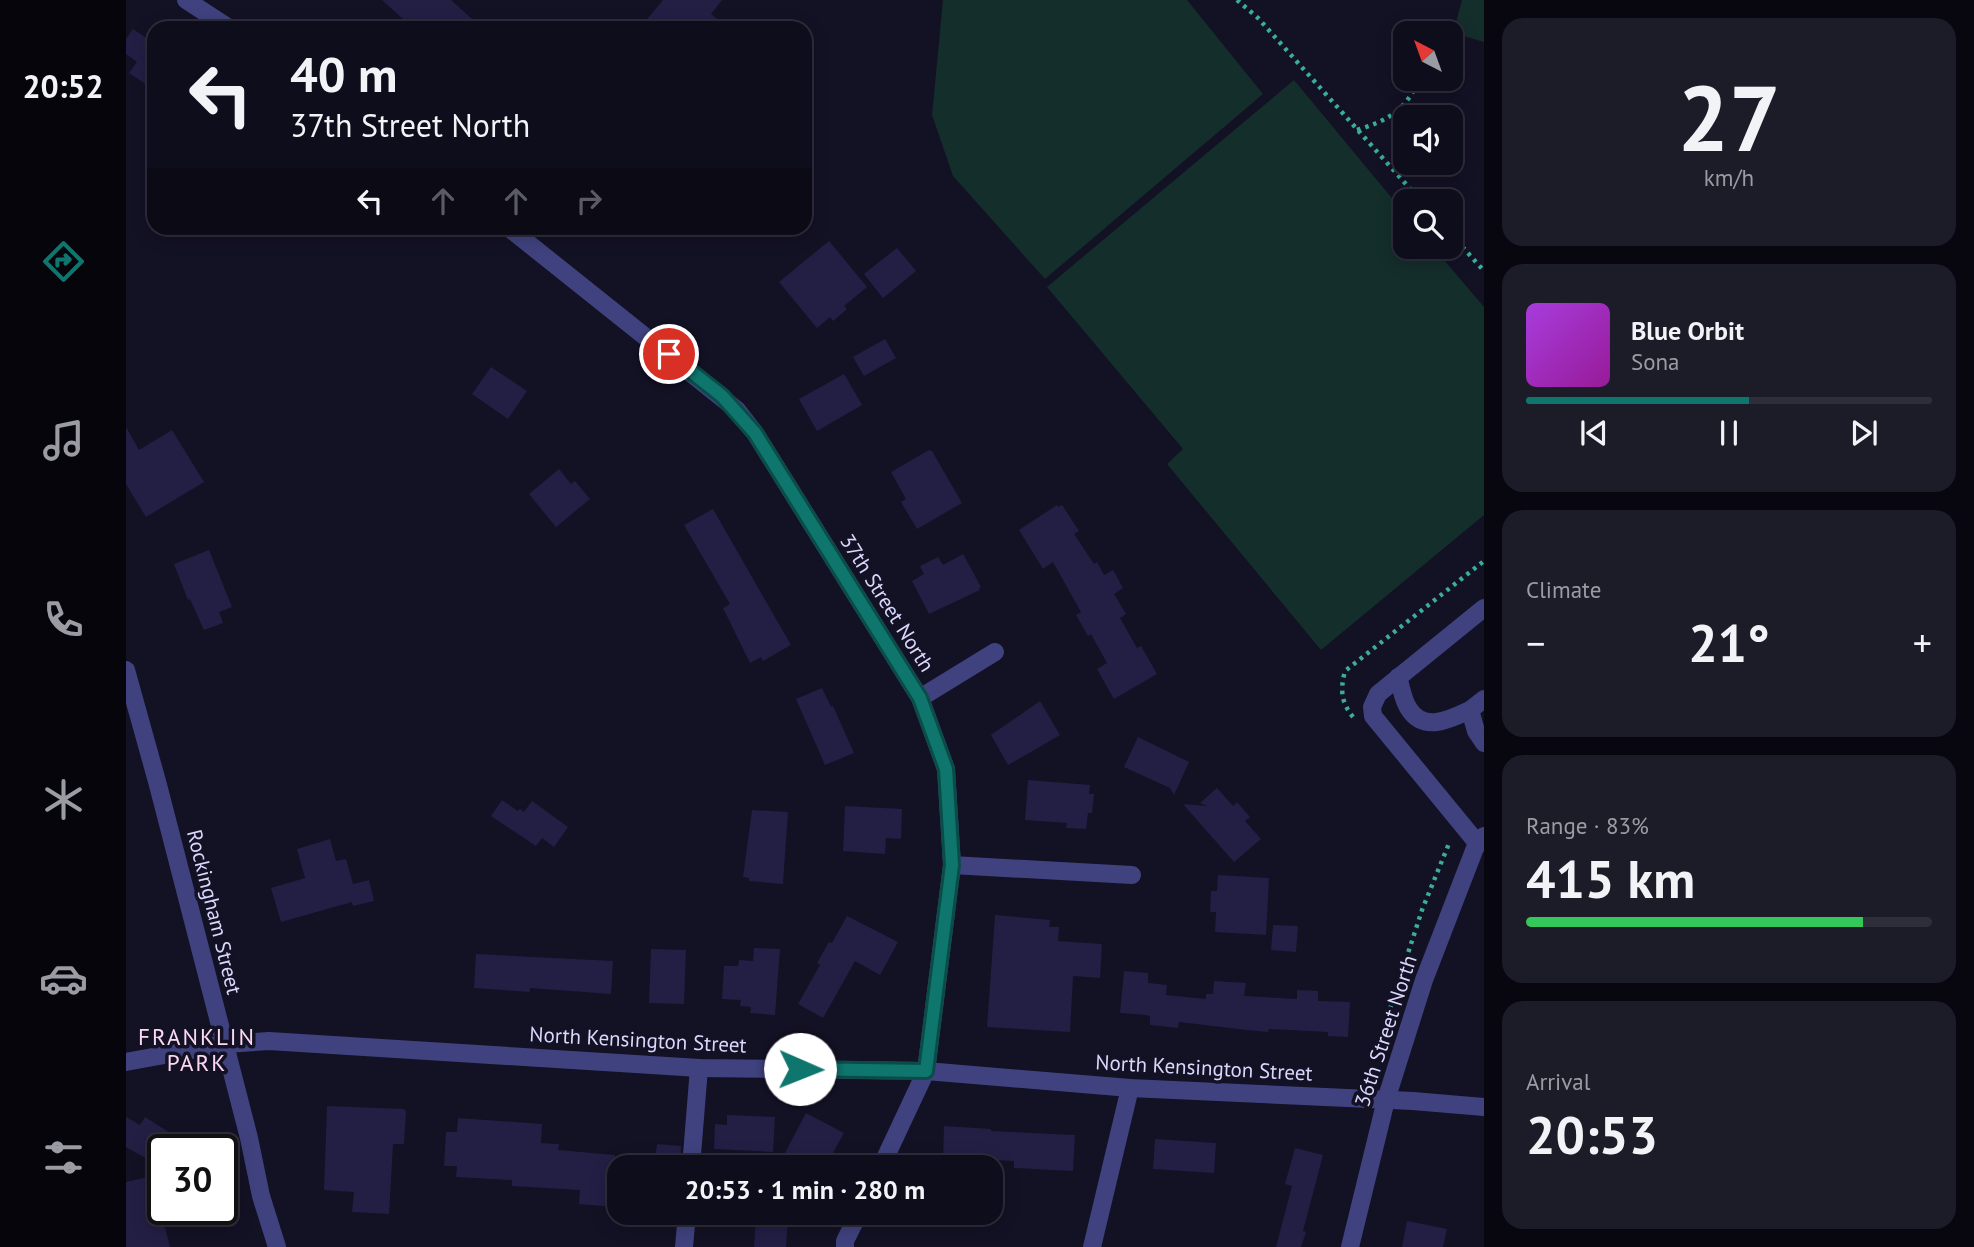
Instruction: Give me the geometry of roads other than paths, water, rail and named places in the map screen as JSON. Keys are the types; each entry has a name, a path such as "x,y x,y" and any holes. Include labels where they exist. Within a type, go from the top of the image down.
{"street":[{"path":"186,0 218,21"},
{"name":"37th Street North","path":"518,235 722,396 755,433 920,698 946,769 952,865 926,1071 887,1155"},
{"path":"1481,840 1373,716 1372,707 1378,694 1484,608"},
{"path":"920,698 995,652"},
{"name":"Rockingham Street","path":"126,670 225,1044 261,1196 277,1247"},
{"path":"1398,677 1409,710 1423,721 1443,723 1477,704"},
{"path":"1477,704 1476,732 1484,743"},
{"name":"36th Street North","path":"1350,1247 1386,1100 1424,980 1481,840"},
{"path":"952,865 1132,875"},
{"name":"North Kensington Street","path":"126,1062 225,1044 269,1041 699,1068 926,1071 1130,1088 1484,1107"},
{"path":"692,1155 699,1068"},
{"path":"1092,1247 1130,1088"},
{"path":"684,1245 686,1225"},
{"path":"845,1247 853,1225"}],"district":[{"name":"FRANKLIN PARK","path":"197,1050"}]}
